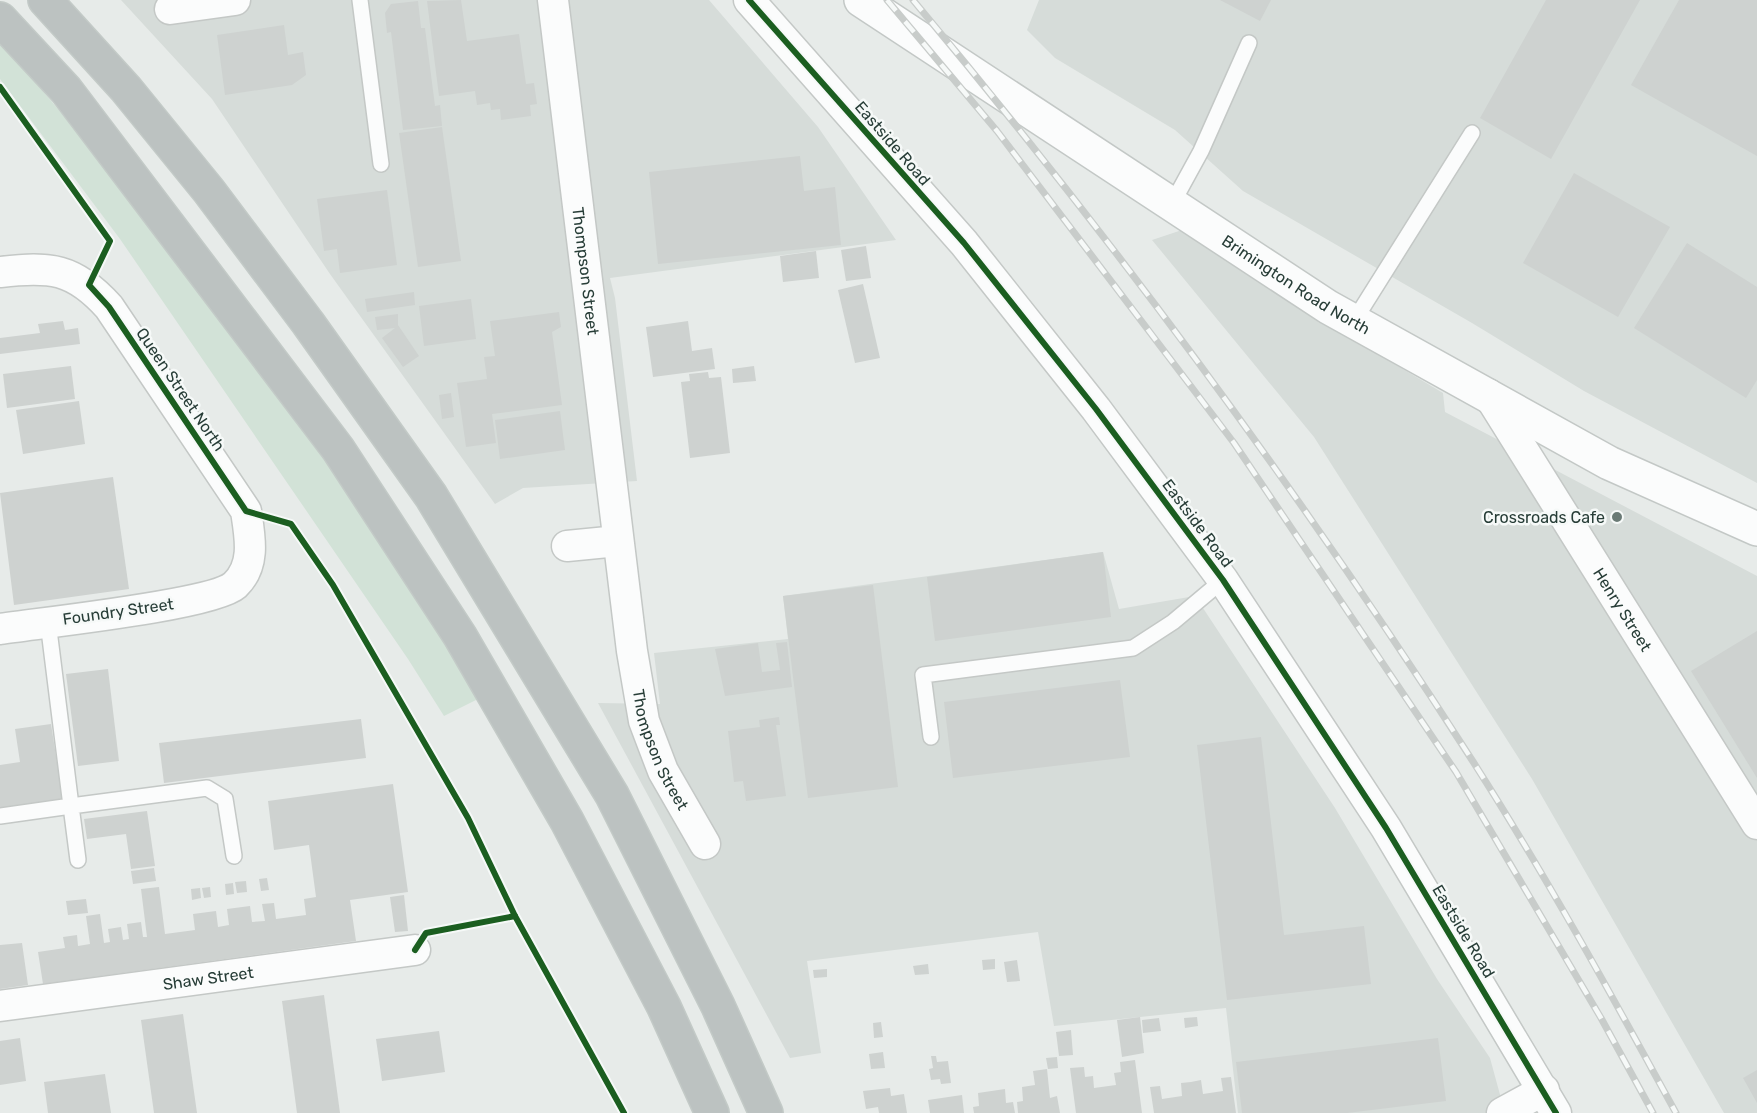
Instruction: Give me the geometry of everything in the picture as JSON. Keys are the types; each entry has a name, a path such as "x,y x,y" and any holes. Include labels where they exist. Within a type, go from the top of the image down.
{"highway":[{"path":"45,0 126,89 209,191 308,323 431,496 612,795 717,1006 766,1113"},
{"path":"0,19 66,90 338,449 460,636 567,820 664,1007 712,1113"}],"main road":[{"name":"Brimington Road North","path":"861,0 1328,307 1609,463 1757,528"}],"street":[{"path":"170,9 235,0"},
{"name":"Thompson Street","path":"553,0 618,541 632,651 644,721 663,771 705,844"},
{"name":"Eastside Road","path":"749,0 964,243 1096,409 1223,580 1386,828 1550,1102"},
{"name":"Queen Street North","path":"0,272 27,269 57,270 89,285 109,307 246,511 251,543 247,568 234,586"},
{"name":"Henry Street","path":"1488,394 1757,824"},
{"path":"567,546 618,541"},
{"name":"Foundry Street","path":"0,629 177,603 234,586"},
{"name":"Shaw Street","path":"0,1006 415,950"},
{"path":"1502,1113 1550,1102"}],"lane":[{"path":"360,0 381,164"},
{"path":"1172,204 1201,151 1250,43"},
{"path":"1354,321 1472,133"},
{"path":"931,737 923,675 1133,648 1173,622 1223,580"},
{"path":"48,622 78,860"},
{"path":"0,816 207,788 225,798 234,856"}],"shaded area":[{"path":"121,0 709,0 818,127 896,240 610,278 615,298 637,481 523,488 495,504 330,274 212,99"},
{"path":"1039,0 1757,0 1757,483 1584,391 1472,323 1243,191 1175,130 1055,58 1027,30"},
{"path":"1182,230 1282,297 1443,393 1445,412 1757,576 1757,1113 1724,1113 1532,779 1314,437 1152,240"},
{"path":"1103,552 1119,609 1195,596 1335,808 1437,979 1490,1058 1505,1113 1238,1113 1226,1008 1054,1026 1038,932 807,961 821,1053 790,1058 598,703 660,704 654,653 788,639 783,596"}],"green space":[{"path":"0,41 140,205 278,392 376,531 480,698 444,716 408,659 120,239 0,79"}],"building":[{"path":"461,0 467,41 519,34 526,84 534,83 537,104 530,105 531,116 501,120 500,109 491,110 490,103 477,105 475,91 439,96 427,1"},
{"path":"1220,0 1271,0 1260,21"},
{"path":"1546,0 1640,0 1551,159 1480,118"},
{"path":"1679,0 1757,0 1757,156 1631,85"},
{"path":"418,1 421,28 425,28 435,106 440,105 442,126 403,130 391,32 387,33 385,13 391,4"},
{"path":"284,25 288,55 303,52 306,75 292,85 225,95 217,35"},
{"path":"442,127 461,261 418,267 399,133"},
{"path":"800,156 804,191 835,187 841,245 658,264 649,172"},
{"path":"1574,173 1670,227 1618,317 1523,263"},
{"path":"387,190 397,265 340,273 337,249 324,251 317,199"},
{"path":"1687,243 1757,287 1757,380 1746,398 1634,328"},
{"path":"866,246 871,278 846,281 841,250"},
{"path":"816,251 819,278 783,282 780,256"},
{"path":"863,284 880,358 855,363 838,290"},
{"path":"414,292 415,305 367,312 365,299"},
{"path":"471,299 476,339 424,346 419,306"},
{"path":"559,312 561,327 552,332 562,405 492,414 496,443 466,447 457,383 487,379 484,357 495,356 490,321"},
{"path":"398,314 398,325 419,356 403,367 382,338 395,328 377,330 375,317"},
{"path":"63,321 65,330 78,328 80,344 0,354 0,338 40,333 38,324"},
{"path":"688,321 692,351 712,348 715,369 653,377 646,327"},
{"path":"71,366 75,399 7,408 3,374"},
{"path":"754,366 756,381 733,383 732,369"},
{"path":"708,372 709,378 721,377 730,453 690,458 681,382 690,381 689,374"},
{"path":"451,393 454,417 442,419 439,395"},
{"path":"79,401 85,444 23,454 16,410"},
{"path":"560,411 565,450 500,459 495,420"},
{"path":"113,477 129,589 14,605 0,493"},
{"path":"1103,552 1111,617 935,641 927,577"},
{"path":"873,585 898,787 808,798 783,596"},
{"path":"1757,631 1757,778 1691,671"},
{"path":"787,642 792,687 725,696 715,649 758,643 762,672 780,670 776,643"},
{"path":"108,669 119,761 78,766 66,674"},
{"path":"1120,680 1130,757 953,778 944,702"},
{"path":"779,717 780,725 776,725 786,796 746,801 743,781 734,782 728,731 760,727 759,720"},
{"path":"361,719 366,758 164,783 159,743"},
{"path":"51,724 63,801 0,810 0,765 20,762 15,729"},
{"path":"1261,737 1284,935 1364,926 1371,984 1227,1000 1197,745"},
{"path":"393,784 408,892 350,900 356,941 43,984 38,952 65,948 63,937 77,935 78,946 90,944 86,916 100,914 104,943 110,942 108,929 121,927 123,940 129,939 127,924 141,922 143,937 147,937 141,889 159,887 165,934 195,930 193,914 216,911 218,927 229,925 227,909 250,906 252,922 265,921 262,904 274,903 276,919 306,915 304,899 316,897 309,845 274,850 268,801"},
{"path":"147,811 155,866 131,869 126,834 87,839 84,819"},
{"path":"154,868 156,881 133,884 131,871"},
{"path":"267,878 269,890 261,891 259,879"},
{"path":"246,881 247,892 237,893 235,882"},
{"path":"233,883 234,894 226,895 225,884"},
{"path":"210,887 211,897 204,898 202,888"},
{"path":"200,888 201,898 192,900 191,889"},
{"path":"404,895 408,931 395,932 390,897"},
{"path":"86,899 88,913 68,915 66,901"},
{"path":"22,943 28,985 0,989 0,945"},
{"path":"995,959 995,969 983,970 982,960"},
{"path":"1017,960 1020,981 1007,982 1004,962"},
{"path":"928,964 929,974 915,975 913,966"},
{"path":"827,969 827,977 814,978 813,970"},
{"path":"324,995 340,1113 297,1113 282,1001"},
{"path":"183,1014 197,1113 154,1113 141,1020"},
{"path":"1140,1017 1144,1053 1122,1057 1117,1020"},
{"path":"1197,1017 1198,1026 1185,1028 1184,1018"},
{"path":"1159,1018 1161,1031 1143,1033 1142,1020"},
{"path":"881,1022 883,1037 874,1038 873,1023"},
{"path":"1071,1030 1073,1055 1059,1056 1056,1032"},
{"path":"439,1031 445,1072 382,1081 376,1039"},
{"path":"20,1038 26,1081 0,1085 0,1041"},
{"path":"1438,1038 1446,1101 1347,1113 1242,1113 1236,1062"},
{"path":"883,1052 885,1068 871,1069 869,1054"},
{"path":"931,1056 936,1056 937,1062 948,1061 951,1083 941,1084 940,1079 931,1080 929,1069 933,1068"},
{"path":"1057,1057 1058,1068 1048,1069 1046,1058"},
{"path":"1135,1060 1142,1113 1076,1113 1070,1068 1084,1067 1085,1077 1093,1076 1094,1088 1116,1085 1114,1073 1121,1072 1120,1062"},
{"path":"1047,1069 1050,1098 1057,1096 1060,1113 1018,1113 1017,1102 1023,1101 1022,1087 1035,1085 1033,1071"},
{"path":"1757,1070 1757,1103 1743,1078"},
{"path":"105,1074 111,1113 48,1113 44,1082"},
{"path":"1231,1077 1236,1113 1154,1113 1150,1087 1160,1086 1162,1099 1182,1096 1181,1083 1201,1080 1203,1094 1223,1091 1221,1078"},
{"path":"890,1088 891,1096 904,1094 907,1113 879,1113 878,1107 866,1109 863,1091"},
{"path":"1005,1089 1006,1103 1013,1102 1015,1113 974,1113 973,1107 979,1106 978,1093"},
{"path":"962,1095 964,1113 930,1113 928,1100"}],"railway":[{"path":"887,0 997,131 1234,443 1456,772 1601,1018 1653,1113"},
{"path":"913,0 1134,276 1342,564 1408,661 1526,847 1676,1113"}],"cycle path":[{"path":"749,0 964,243 1096,409 1223,580 1386,828 1556,1113"},
{"path":"0,87 110,241 89,285 109,307 246,511 291,524 333,585 468,818 515,916 624,1113"},
{"path":"415,950 426,933 515,916"}],"place":[{"name":"Crossroads Cafe","path":"1617,517"}]}
